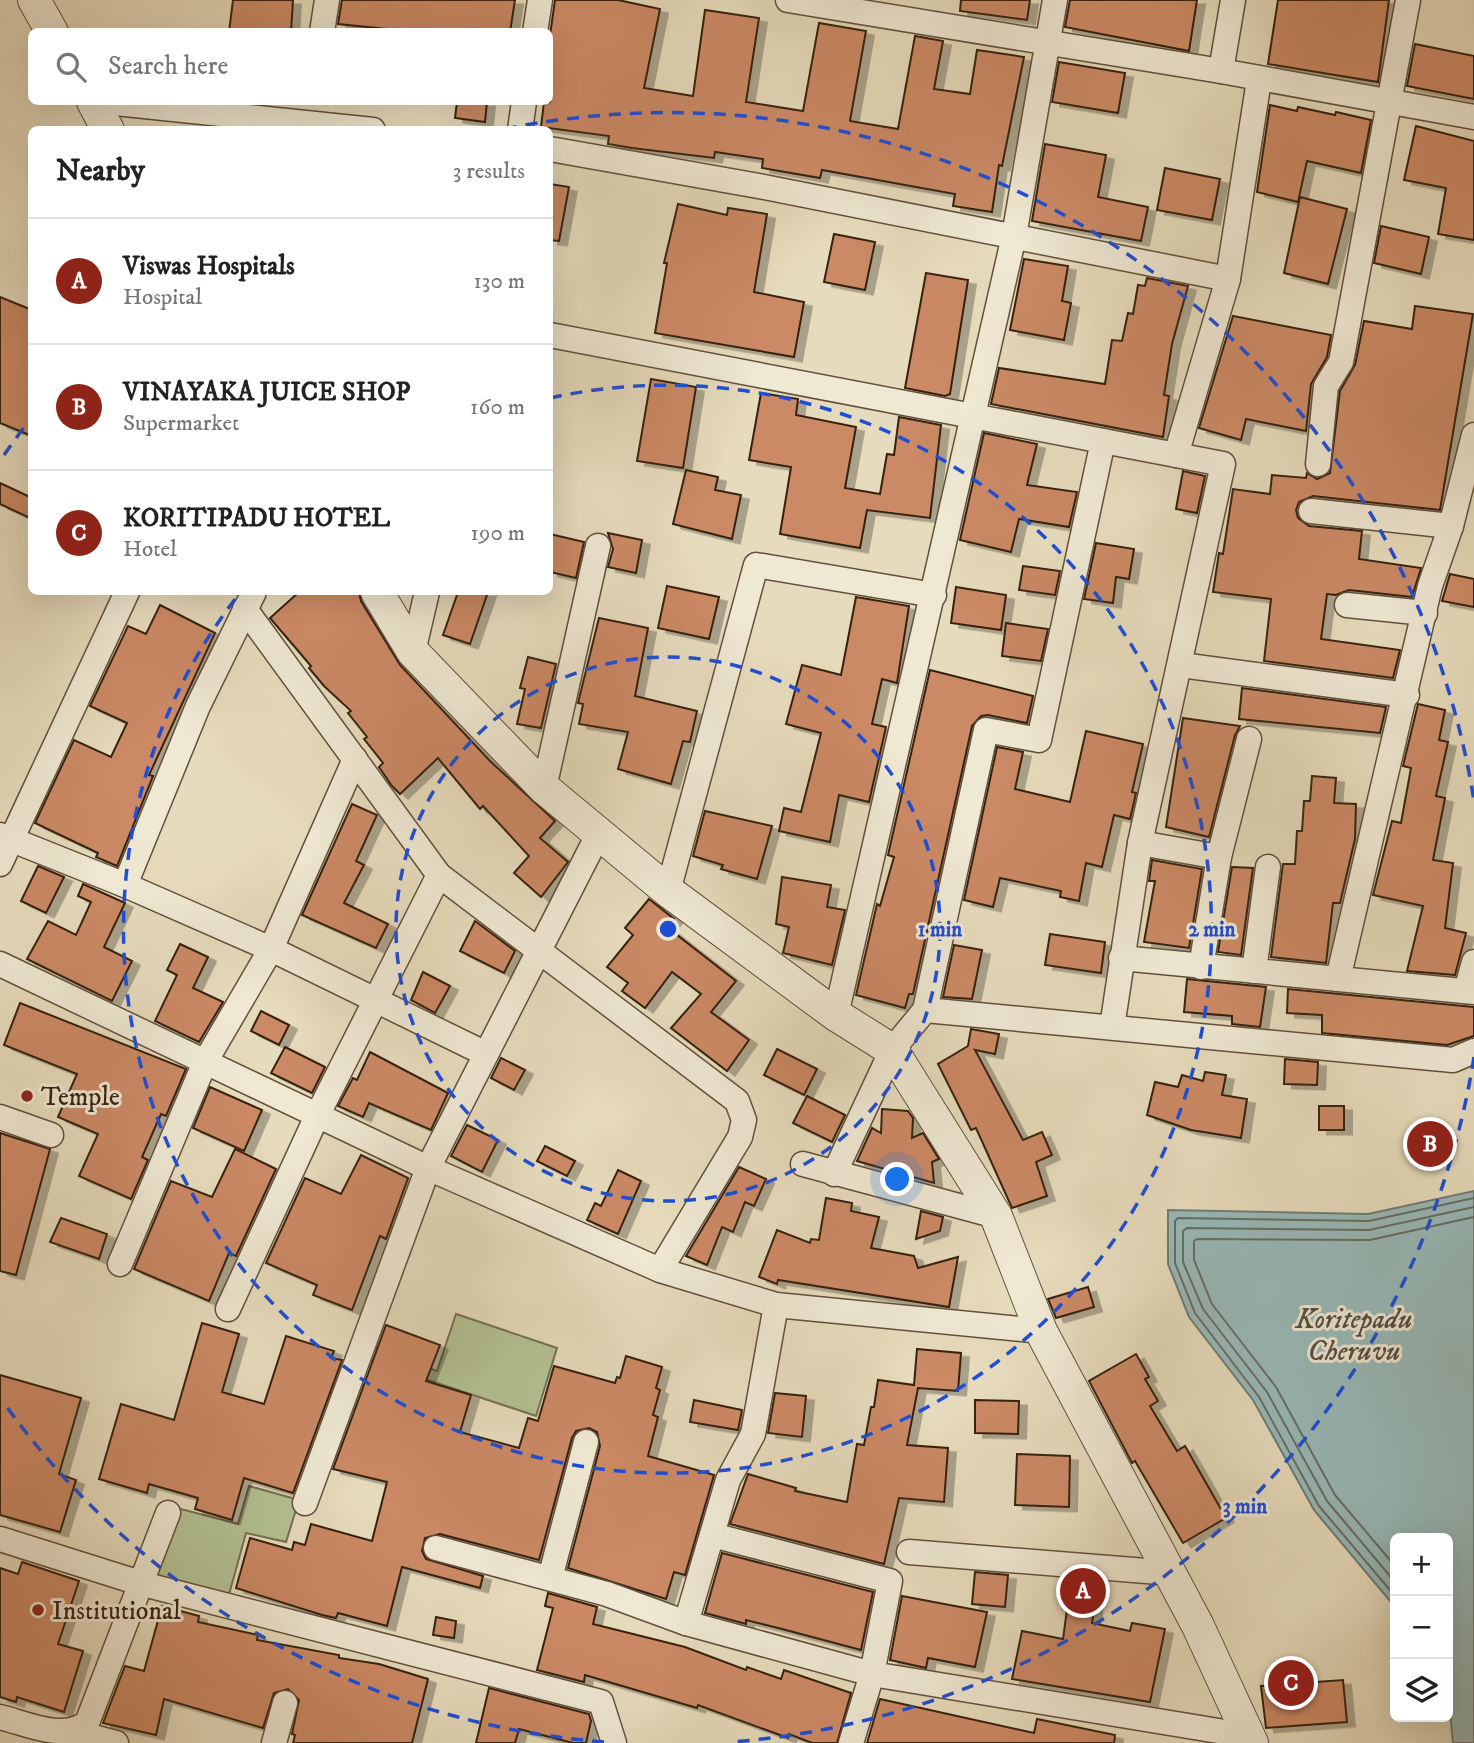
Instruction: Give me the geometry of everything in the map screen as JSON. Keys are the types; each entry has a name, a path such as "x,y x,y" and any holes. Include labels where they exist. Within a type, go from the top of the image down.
{"street":[{"path":"34,0 50,28"},
{"path":"323,28 327,0"},
{"path":"536,28 540,0"},
{"path":"788,0 1049,45 1221,71 1474,117"},
{"path":"836,1015 1014,236 1055,0"},
{"path":"1221,71 1233,0"},
{"path":"1318,464 1326,386 1341,362 1408,0"},
{"path":"1175,455 1228,279 1259,80"},
{"path":"95,105 106,126"},
{"path":"144,105 310,118 352,126"},
{"path":"521,126 524,105"},
{"path":"553,150 1228,279"},
{"path":"553,336 1223,464 1140,843 1112,1027"},
{"path":"1338,979 1430,586 1451,527 1474,435"},
{"path":"834,1174 892,1050 925,1010 986,730 1039,740 1103,441"},
{"path":"1311,511 1451,527"},
{"path":"544,788 598,546"},
{"path":"668,891 756,565 934,595"},
{"path":"0,864 5,838 126,595"},
{"path":"379,595 413,652 544,788 668,891 836,1015 892,1050 996,1216 1041,1331 1171,1573 1251,1739"},
{"path":"413,652 427,595"},
{"path":"125,885 198,706 249,600"},
{"path":"249,600 355,759 439,875 737,1101 744,1120 740,1137 660,1270"},
{"path":"1347,605 1425,613"},
{"path":"1181,664 1406,695"},
{"path":"1200,967 1219,857 1249,739"},
{"path":"120,1264 205,1062 271,949 355,759"},
{"path":"304,1503 428,1168 599,833"},
{"path":"5,838 125,885 271,949 486,1054"},
{"path":"1140,843 1219,857"},
{"path":"1254,971 1268,867"},
{"path":"228,1309 317,1115 439,875"},
{"path":"1121,958 1470,992 1474,962"},
{"path":"0,964 428,1168 660,1270 776,1305 1041,1331"},
{"path":"925,1010 1453,1060 1474,1051"},
{"path":"0,1116 51,1135"},
{"path":"803,1164 996,1216"},
{"path":"686,1623 728,1480 753,1434 776,1305"},
{"path":"550,1578 586,1442"},
{"path":"74,1737 87,1723 168,1513"},
{"path":"712,1535 890,1581 872,1674 851,1743"},
{"path":"0,1539 142,1584 601,1702 614,1743"},
{"path":"436,1548 607,1594 686,1623 872,1674 1251,1739"},
{"path":"909,1552 1171,1573"},
{"path":"274,1743 285,1703"},
{"path":"0,1717 74,1737 117,1743"}],"green space":[{"path":"456,1314 557,1348 536,1416 359,1357 363,1343 437,1371"},
{"path":"249,1486 299,1500 286,1542 246,1533 228,1598 155,1578 177,1508 238,1524"}],"water":[{"name":"Koritepadu Cheruvu","path":"1474,1191 1474,1743 1453,1743 1453,1533 1390,1533 1390,1601 1314,1510 1253,1400 1189,1317 1168,1264 1168,1210 1368,1214"}],"building":[{"path":"233,0 293,0 291,28 230,28"},
{"path":"342,0 515,0 511,28 378,28 338,24"},
{"path":"555,0 618,0 660,9 644,88 693,96 705,10 759,18 746,102 803,111 819,23 866,31 850,121 898,129 915,36 943,41 934,89 970,94 977,50 1024,57 1002,166 999,165 992,212 953,206 955,194 822,170 820,178 762,168 763,159 715,152 714,158 632,148 608,144 609,136 541,126 544,105 553,105 551,28"},
{"path":"961,0 1030,0 1027,20 960,11"},
{"path":"1070,0 1197,0 1189,51 1065,27"},
{"path":"1278,0 1389,0 1378,82 1268,64"},
{"path":"1415,44 1474,56 1474,99 1407,86"},
{"path":"1059,62 1125,73 1118,113 1052,102"},
{"path":"457,105 487,105 485,122 455,118"},
{"path":"1270,105 1297,111 1298,107 1335,115 1336,112 1371,120 1361,173 1307,161 1298,202 1257,192"},
{"path":"1416,126 1474,141 1474,240 1438,234 1446,188 1404,180"},
{"path":"1045,144 1106,155 1098,197 1148,207 1141,241 1032,221"},
{"path":"1165,168 1220,179 1212,220 1157,210"},
{"path":"553,184 569,187 559,241 553,240"},
{"path":"1300,197 1347,209 1328,284 1284,273"},
{"path":"678,204 727,215 728,208 767,214 754,292 804,302 794,357 655,333 667,263 664,263"},
{"path":"1381,226 1429,237 1421,274 1374,263"},
{"path":"834,234 875,242 865,290 824,282"},
{"path":"1024,259 1068,266 1062,301 1071,303 1064,340 1010,330"},
{"path":"926,273 968,280 950,394 945,396 905,388"},
{"path":"1147,278 1188,286 1172,344 1164,395 1169,396 1163,437 991,404 999,368 1105,384 1112,340 1122,341 1128,313 1133,314 1138,285 1145,286"},
{"path":"0,297 28,308 28,434 0,423"},
{"path":"1415,306 1473,314 1440,510 1313,496 1299,502 1296,510 1298,518 1309,526 1362,531 1359,559 1421,568 1412,597 1349,590 1336,595 1327,594 1321,639 1400,650 1393,678 1264,661 1271,599 1213,592 1219,553 1223,554 1233,489 1270,494 1272,475 1306,478 1307,473 1317,479 1330,473 1340,391 1355,365 1364,321 1412,329"},
{"path":"1233,316 1331,335 1327,357 1311,384 1306,431 1246,419 1241,440 1199,428"},
{"path":"651,379 696,387 683,468 637,461"},
{"path":"761,393 798,399 796,415 856,427 845,488 880,494 887,454 894,455 899,417 941,425 930,518 867,510 860,548 780,534 791,467 749,460"},
{"path":"984,433 1037,444 1027,485 1077,492 1069,527 1019,519 1011,552 960,540"},
{"path":"686,470 718,477 715,490 741,495 732,539 673,524"},
{"path":"1183,471 1205,476 1197,513 1176,509"},
{"path":"0,483 28,496 28,517 0,504"},
{"path":"608,533 642,540 636,573 608,567 613,549"},
{"path":"553,535 584,542 576,578 553,573"},
{"path":"1096,543 1134,549 1129,579 1116,577 1113,603 1084,599"},
{"path":"1023,566 1060,571 1055,595 1019,590"},
{"path":"1450,574 1474,579 1474,607 1442,601"},
{"path":"667,586 719,597 709,639 658,628"},
{"path":"956,587 1006,595 1001,630 951,623"},
{"path":"296,595 360,595 400,665 490,761 555,821 540,838 568,862 541,897 514,873 529,856 483,806 480,809 438,758 400,794 392,786 379,767 383,763 348,713 351,711 324,686 309,668 311,666 270,618"},
{"path":"457,595 487,595 470,644 443,635"},
{"path":"856,597 909,606 897,683 882,679 872,724 886,727 869,802 839,795 830,842 779,831 784,808 801,812 821,733 786,724 802,665 841,675"},
{"path":"160,605 215,633 149,775 153,776 117,866 96,857 98,853 35,823 74,740 111,757 127,723 90,706 128,626 146,634"},
{"path":"599,618 648,628 635,696 697,711 690,742 683,741 671,784 618,769 628,732 579,724 583,704 578,703"},
{"path":"1006,623 1048,629 1041,661 1002,656"},
{"path":"528,657 556,664 541,728 517,724 525,689 520,688"},
{"path":"930,670 1033,696 1027,723 988,715 981,716 972,726 913,994 909,994 905,1008 856,995 877,904 880,906 894,857 888,855"},
{"path":"1242,688 1386,707 1380,733 1239,719"},
{"path":"1418,704 1445,710 1439,740 1448,742 1436,796 1445,798 1433,860 1453,863 1445,928 1466,933 1455,975 1407,971 1423,906 1373,895 1392,821 1401,823 1411,768 1403,766"},
{"path":"1183,718 1240,726 1235,735 1209,837 1166,827"},
{"path":"1086,731 1143,744 1132,792 1136,793 1130,819 1114,815 1102,867 1086,863 1079,901 1060,897 1061,891 1000,878 993,907 964,900 997,747 1023,752 1015,789 1070,802"},
{"path":"1312,776 1336,778 1334,803 1356,804 1355,839 1340,903 1333,903 1326,963 1271,957 1283,864 1295,864 1297,831 1302,831 1304,801 1310,801"},
{"path":"352,804 377,815 356,861 364,865 344,903 388,924 376,948 302,915"},
{"path":"705,811 772,826 757,879 721,869 723,865 693,856"},
{"path":"1152,860 1202,869 1189,948 1144,942 1155,881 1149,881"},
{"path":"38,866 64,877 46,913 21,901"},
{"path":"1232,867 1253,868 1241,955 1218,952"},
{"path":"782,877 831,885 827,907 845,910 832,965 783,953 789,927 776,924"},
{"path":"83,884 125,903 104,947 132,961 112,1001 27,959 48,921 76,935 91,902 78,896"},
{"path":"649,899 674,919 667,927 736,981 711,1012 749,1040 727,1071 671,1028 701,994 672,972 645,1008 622,991 628,983 607,967 633,935 625,928"},
{"path":"475,921 515,951 504,973 460,951"},
{"path":"1050,934 1105,942 1101,973 1045,965"},
{"path":"180,944 208,957 193,988 223,1002 199,1042 155,1021 177,975 167,970"},
{"path":"954,945 982,950 972,999 943,997"},
{"path":"423,972 450,986 435,1013 411,1000"},
{"path":"1187,979 1266,987 1260,1027 1232,1024 1232,1016 1184,1012"},
{"path":"1288,989 1474,1007 1474,1036 1447,1045 1322,1033 1322,1015 1287,1013"},
{"path":"20,1003 186,1069 166,1116 161,1114 142,1157 148,1160 131,1199 79,1176 98,1134 58,1117 77,1074 4,1045"},
{"path":"261,1011 289,1025 279,1045 251,1031"},
{"path":"971,1029 999,1034 995,1054 975,1050 1023,1140 1042,1132 1052,1155 1036,1162 1047,1196 1012,1208 976,1128 971,1130 938,1064 968,1046"},
{"path":"285,1047 325,1067 312,1093 271,1073"},
{"path":"777,1049 817,1069 804,1095 764,1075"},
{"path":"370,1052 448,1093 431,1130 369,1103 363,1117 338,1106 353,1078 357,1080"},
{"path":"501,1058 525,1070 514,1090 491,1078"},
{"path":"1285,1059 1318,1062 1317,1085 1284,1084"},
{"path":"1205,1072 1226,1075 1222,1095 1247,1099 1241,1138 1191,1130 1147,1115 1155,1082 1178,1087 1182,1075 1203,1081"},
{"path":"210,1087 262,1110 244,1151 193,1128"},
{"path":"807,1096 845,1115 832,1142 793,1123"},
{"path":"1319,1106 1344,1106 1344,1130 1319,1130"},
{"path":"882,1109 908,1111 913,1118 912,1138 923,1133 939,1159 932,1162 934,1183 857,1161 872,1128 881,1133"},
{"path":"467,1125 498,1140 482,1172 451,1156"},
{"path":"0,1133 50,1149 16,1275 0,1271"},
{"path":"545,1146 575,1161 567,1176 537,1161"},
{"path":"235,1149 276,1169 236,1256 229,1253 209,1301 134,1269 171,1181 212,1197"},
{"path":"361,1155 408,1178 386,1239 380,1236 352,1310 313,1295 317,1285 266,1263 305,1178 341,1194"},
{"path":"739,1167 766,1179 754,1206 745,1202 733,1232 722,1227 707,1265 686,1256"},
{"path":"618,1170 641,1181 618,1234 587,1220 595,1203 601,1206"},
{"path":"826,1198 852,1203 851,1211 879,1217 871,1248 914,1256 918,1268 958,1257 949,1307 778,1280 777,1284 759,1277 777,1230 810,1243 811,1239 819,1240"},
{"path":"921,1211 943,1217 940,1231 916,1239"},
{"path":"61,1218 107,1234 99,1259 50,1242"},
{"path":"1088,1287 1094,1307 1056,1318 1048,1299"},
{"path":"202,1323 239,1334 222,1392 264,1404 286,1336 334,1351 331,1358 342,1360 293,1493 244,1478 232,1520 195,1509 198,1498 149,1484 147,1493 99,1479 121,1404 174,1420"},
{"path":"386,1325 440,1345 426,1381 471,1395 460,1432 519,1448 528,1418 538,1421 554,1366 615,1383 617,1377 620,1378 626,1356 662,1367 656,1388 660,1390 653,1415 658,1417 648,1456 714,1475 685,1575 674,1572 666,1599 568,1568 600,1446 597,1432 589,1428 576,1431 572,1438 539,1560 440,1534 425,1538 422,1551 426,1559 483,1576 480,1588 402,1567 387,1626 338,1613 336,1618 322,1615 236,1588 250,1538 292,1550 294,1542 305,1545 311,1524 372,1541 387,1482 333,1469"},
{"path":"917,1349 961,1353 958,1391 918,1388 907,1445 948,1448 944,1502 899,1498 884,1564 730,1524 748,1474 796,1488 795,1491 847,1502 857,1444 864,1445 878,1380 914,1385"},
{"path":"1136,1354 1149,1377 1145,1379 1158,1401 1150,1406 1177,1451 1185,1446 1226,1518 1183,1543 1135,1461 1132,1463 1089,1381"},
{"path":"0,1375 81,1398 59,1474 76,1480 60,1532 0,1515"},
{"path":"775,1393 806,1396 802,1437 768,1433"},
{"path":"694,1400 742,1410 738,1430 690,1422"},
{"path":"975,1400 1019,1401 1018,1434 975,1433"},
{"path":"1017,1454 1070,1456 1069,1507 1015,1505"},
{"path":"722,1553 873,1592 861,1650 746,1620 746,1624 705,1613"},
{"path":"22,1562 79,1581 58,1644 83,1651 64,1712 17,1697 16,1702 0,1697 0,1568 18,1574"},
{"path":"975,1572 1008,1575 1005,1607 972,1604"},
{"path":"1071,1580 1098,1582 1092,1623 1130,1631 1132,1623 1165,1629 1150,1702 1012,1679 1022,1631 1063,1639"},
{"path":"548,1593 597,1607 593,1624 685,1647 746,1670 747,1667 781,1679 784,1670 851,1693 837,1743 812,1743 789,1734 788,1738 698,1705 697,1708 585,1675 584,1682 537,1670 553,1608 545,1606"},
{"path":"902,1596 987,1612 975,1667 928,1658 926,1668 890,1660"},
{"path":"162,1606 199,1616 198,1622 258,1635 257,1640 379,1664 428,1679 412,1743 293,1743 295,1735 292,1734 299,1700 288,1689 274,1693 263,1728 164,1699 156,1735 103,1723 125,1666 144,1671"},
{"path":"436,1617 456,1621 454,1638 433,1635"},
{"path":"1343,1680 1347,1722 1266,1728 1261,1686"},
{"path":"489,1688 589,1714 591,1721 586,1743 573,1743 519,1729 515,1743 476,1743"},
{"path":"880,1699 1034,1733 1037,1719 1115,1735 1114,1743 867,1743"}],"place":[{"name":"Temple","path":"27,1096"},
{"name":"VINAYAKA JUICE SHOP","path":"1430,1144"},
{"name":"Viswas Hospitals","path":"1083,1591"},
{"name":"Institutional","path":"38,1610"},
{"name":"KORITIPADU HOTEL","path":"1291,1683"}]}
